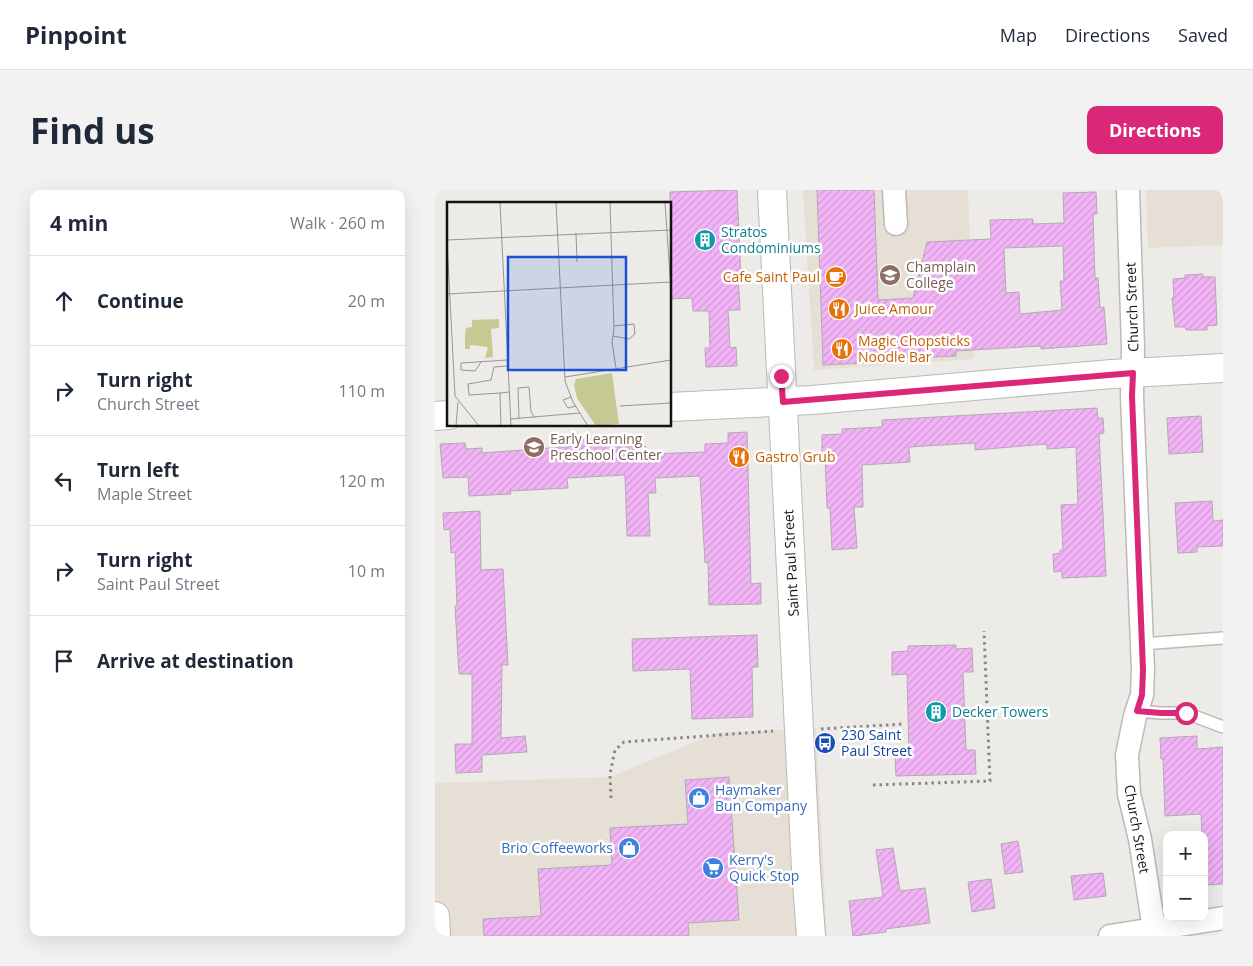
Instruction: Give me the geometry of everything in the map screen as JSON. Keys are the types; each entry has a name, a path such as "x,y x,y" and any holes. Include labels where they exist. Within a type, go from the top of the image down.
{"street":[{"name":"Saint Paul Street","path":"771,190 811,936"},
{"path":"895,190 896,224"},
{"name":"Church Street","path":"1128,190 1132,396 1142,644 1142,695 1127,755 1129,794 1140,839 1154,929"},
{"path":"671,407 783,402 1133,373 1223,368"},
{"path":"435,916 436,936"},
{"path":"1110,936 1223,918"}],"lane":[{"path":"1142,644 1223,638"},
{"path":"1137,711 1186,713 1223,727"}],"path":[{"path":"873,785 990,782 984,631"},
{"path":"815,729 903,724"},
{"path":"611,798 610,774 615,750 624,742 773,731"}],"shaded area":[{"name":"Champlain College","path":"803,190 968,190 974,359 814,370"},
{"path":"1146,190 1223,190 1223,245 1148,248"},
{"path":"816,728 827,936 435,936 435,783 610,777 717,733"}],"building":[{"name":"Stratos Condominiums","path":"737,190 741,276 738,276 740,310 728,310 730,348 736,347 737,366 706,367 705,348 710,348 709,311 693,311 692,298 671,299 670,192"},
{"path":"817,190 874,190 878,300 913,298 927,242 991,239 990,220 1033,219 1033,224 1064,223 1063,193 1096,192 1097,214 1093,214 1095,278 1098,278 1100,308 1104,307 1107,344 1041,349 1041,346 956,351 956,356 866,360 866,363 823,365","holes":["1063,246 1064,281 1060,281 1062,310 1020,314 1019,292 1006,293 1004,248"]},
{"path":"1203,274 1203,277 1215,277 1217,325 1207,326 1207,330 1186,330 1185,327 1175,327 1172,298 1174,297 1173,279 1185,278 1185,275"},
{"path":"1097,408 1098,418 1103,418 1104,433 1099,434 1106,576 1062,578 1062,571 1054,572 1053,554 1060,553 1060,550 1063,550 1061,505 1078,504 1076,447 1047,449 1047,444 975,450 975,443 909,447 910,462 862,465 863,507 854,507 857,548 832,550 830,508 827,508 825,456 822,456 822,435 842,434 842,429 882,427 882,420"},
{"path":"1201,416 1203,452 1169,454 1167,418"},
{"path":"747,432 751,584 761,583 761,604 709,605 708,562 705,563 700,476 655,478 656,493 648,493 650,536 627,536 625,475 567,478 568,488 510,491 511,494 469,496 468,477 443,478 440,444 465,443 466,449 482,448 482,453 576,446 576,439 608,438 609,447 646,446 646,454 705,452 705,444 728,443 728,433"},
{"path":"1212,501 1213,521 1223,520 1223,546 1197,547 1197,552 1178,553 1175,503"},
{"path":"480,511 481,570 503,569 508,665 502,665 501,738 525,736 527,752 482,755 482,772 456,773 455,744 472,744 472,674 459,674 455,606 457,606 455,552 451,553 450,529 444,530 443,513"},
{"path":"757,635 758,667 752,667 753,717 692,719 690,669 633,671 632,639"},
{"name":"Decker Towers","path":"956,645 956,649 972,648 973,672 963,672 966,750 975,750 976,774 896,776 895,756 909,755 907,674 892,675 892,652 908,651 908,646"},
{"path":"1197,736 1197,749 1223,747 1223,884 1208,885 1208,831 1202,831 1201,814 1165,816 1163,759 1161,759 1160,738"},
{"path":"729,777 739,920 688,923 689,936 484,936 483,919 541,916 538,869 612,865 610,828 688,824 685,780"},
{"path":"1018,841 1023,872 1005,874 1001,844"},
{"path":"893,848 900,891 925,888 930,923 886,929 886,932 853,936 849,901 883,897 876,850"},
{"path":"1103,873 1106,896 1074,900 1071,876"},
{"path":"991,879 995,908 972,912 968,882"}],"place":[{"name":"Stratos Condominiums","path":"705,240"},
{"name":"Champlain College","path":"890,275"},
{"name":"Cafe Saint Paul","path":"836,277"},
{"name":"Juice Amour","path":"839,309"},
{"name":"Magic Chopsticks Noodle Bar","path":"842,349"},
{"name":"Early Learning Preschool Center","path":"534,447"},
{"name":"Gastro Grub","path":"739,457"},
{"name":"Decker Towers","path":"936,712"},
{"name":"230 Saint Paul Street","path":"825,743"},
{"name":"Haymaker Bun Company","path":"699,798"},
{"name":"Brio Coffeeworks","path":"629,848"},
{"name":"Kerry's Quick Stop","path":"713,868"}],"route":[{"path":"781,376 783,402 1133,373 1132,396 1143,670 1142,695 1137,711 1186,713"}]}
